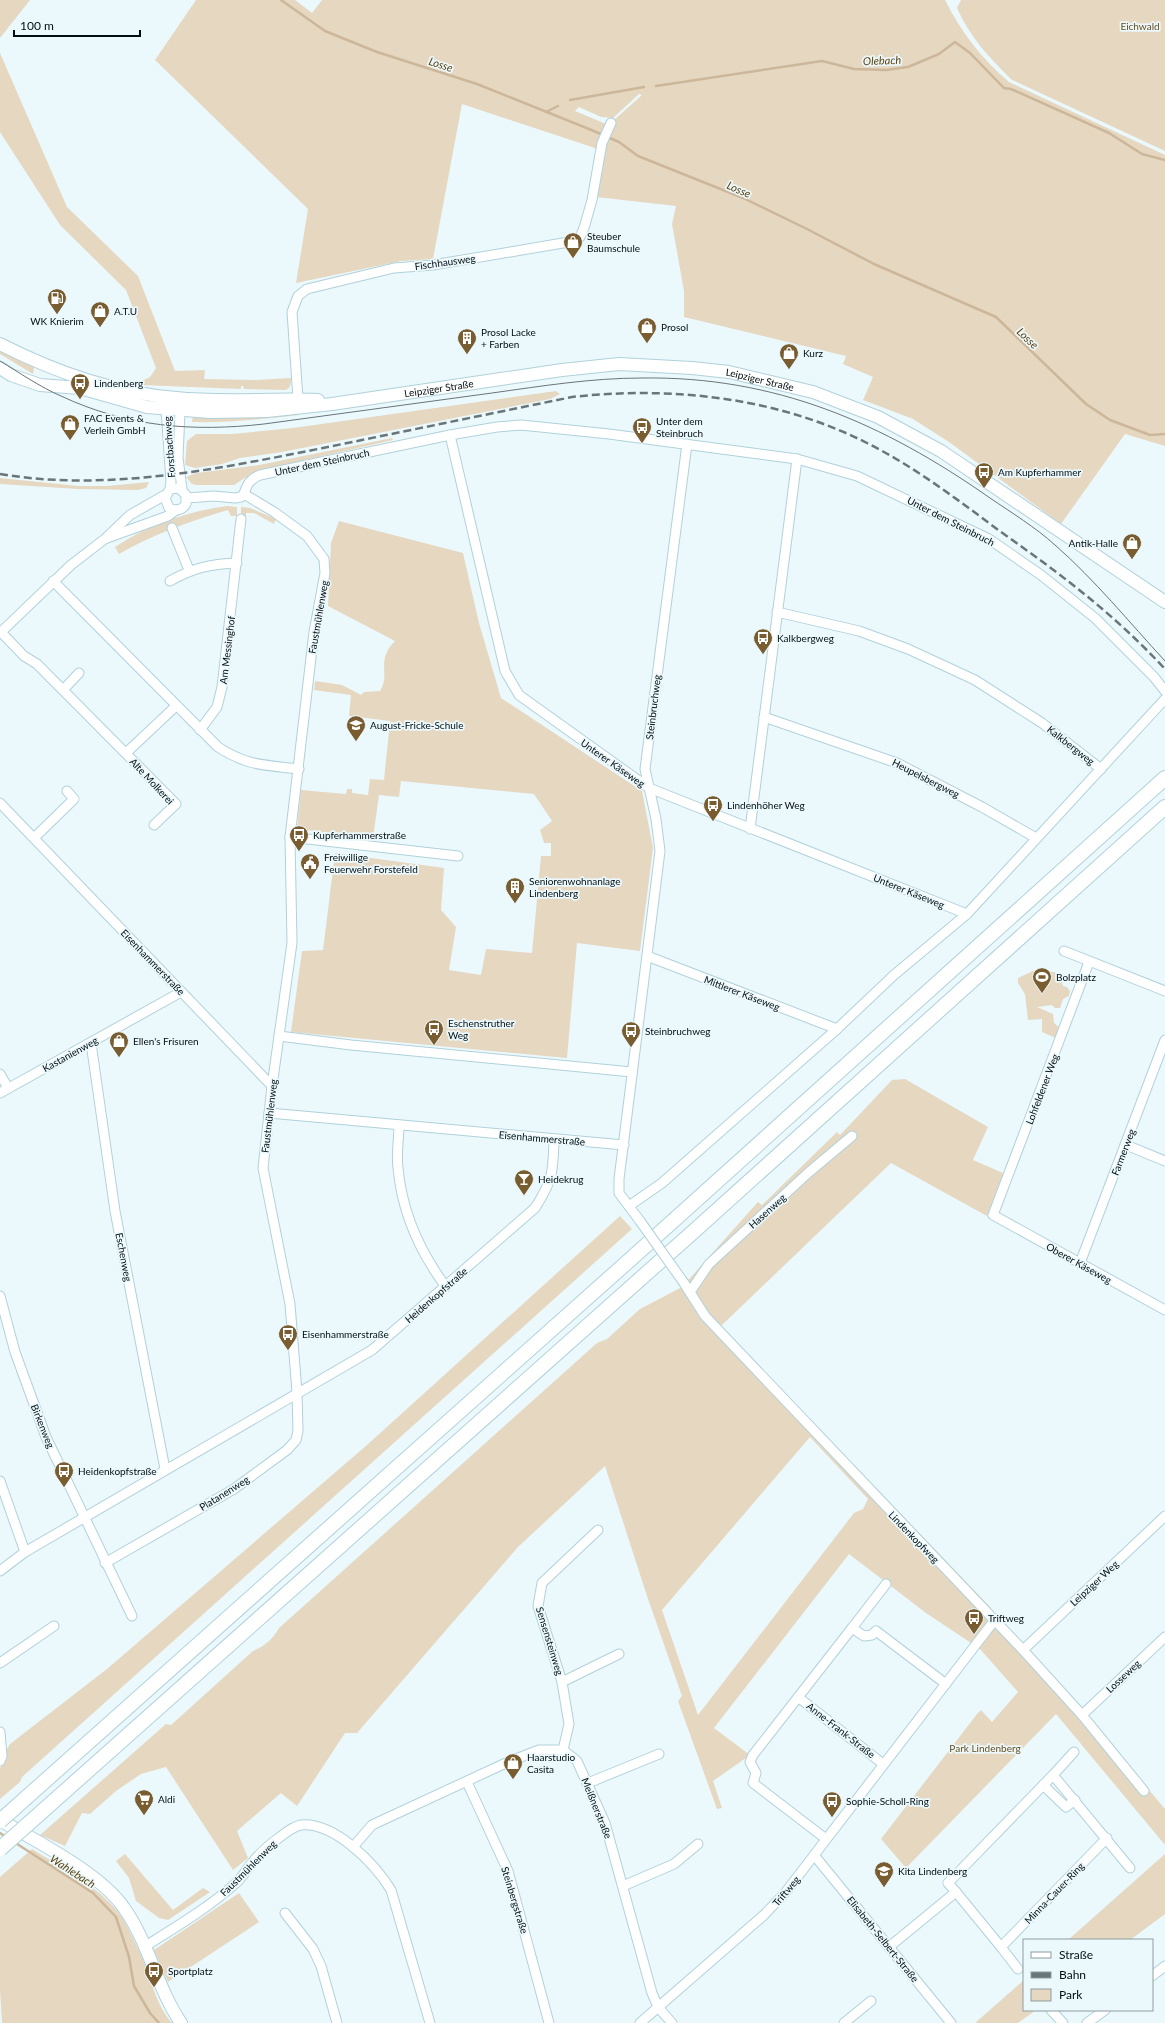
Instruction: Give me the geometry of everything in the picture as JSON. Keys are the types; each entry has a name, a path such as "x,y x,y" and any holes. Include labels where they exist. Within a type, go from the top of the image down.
{"highway":[{"path":"0,1820 633,1257 1165,778"},
{"path":"0,1849 687,1237 1165,807"}],"main road":[{"path":"0,344 37,362 91,382 122,390 175,398 298,404"},
{"path":"29,382 37,373 37,362"},
{"name":"Leipziger Straße","path":"298,404 356,401 562,370 618,364 692,368 729,372 762,379 813,392 846,404 910,433 941,451 1165,602"},
{"path":"0,368 29,382 80,388 147,407 180,411 267,411 298,404"},
{"path":"0,1820 52,1850 106,1889 124,1907 144,1946 166,1998 181,2023"}],"street":[{"name":"Fischhausweg","path":"298,404 292,312 298,296 307,289 394,268 433,265 569,242 580,237 592,200 602,143 611,123"},
{"name":"Forstbachweg","path":"167,493 171,482 166,409 175,398 180,411 178,458 182,490"},
{"name":"Unter dem Steinbruch","path":"244,494 247,485 252,478 260,475 496,426 521,425 687,444 797,459 857,476 989,539 1041,574 1095,618 1154,677 1165,691"},
{"name":"Unterer Käseweg","path":"450,435 505,671 519,695 649,788 967,914"},
{"name":"Steinbruchweg","path":"684,1283 619,1193 632,1072 660,851 656,819 645,769 687,444"},
{"path":"750,829 797,459"},
{"path":"0,632 53,581 106,538 130,515 176,488 182,490 187,498"},
{"path":"167,493 166,505 176,510"},
{"path":"187,498 214,496 235,498 241,497 244,494"},
{"name":"Faustmühlenweg","path":"244,494 298,528 317,547 324,559 324,585 314,632 290,837 292,944 272,1086 263,1168 290,1304 297,1392"},
{"path":"106,538 168,516 176,510 183,508 187,498"},
{"name":"Am Messinghof","path":"200,730 217,708 222,688 241,519"},
{"path":"172,528 189,570"},
{"path":"170,581 189,570 203,566 237,563"},
{"path":"53,581 218,747 236,758 254,764 298,769"},
{"name":"Kalkbergweg","path":"777,612 859,631 908,649 975,680 1042,723 1101,769"},
{"name":"Alte Molkerei","path":"0,632 24,656 37,664 176,804 154,825"},
{"path":"63,690 79,673"},
{"path":"629,1206 662,1183 837,1029 894,975 967,914 1165,699"},
{"name":"Alte Molkerei","path":"126,753 176,706"},
{"name":"Heupelsbergweg","path":"764,717 897,763 982,807 1036,838"},
{"path":"34,838 74,799 67,791"},
{"name":"Eisenhammerstraße","path":"0,803 272,1086"},
{"path":"290,837 458,856"},
{"path":"1064,952 1165,991"},
{"name":"Mittlerer Käseweg","path":"647,956 837,1029"},
{"name":"Lohfeldener Weg","path":"993,1215 1089,962"},
{"name":"Kastanienweg","path":"4,1090 181,992"},
{"path":"279,1036 351,1045 632,1072"},
{"name":"Farmerweg","path":"1080,1263 1165,1040"},
{"name":"Eschenweg","path":"91,1043 115,1211 165,1469"},
{"path":"0,1074 4,1090"},
{"name":"Eisenhammerstraße","path":"269,1113 554,1140 624,1145"},
{"path":"399,1125 398,1167 404,1207 419,1244 431,1266 446,1287"},
{"name":"Hasenweg","path":"690,1292 709,1264 808,1173 852,1136"},
{"name":"Heidenkopfstraße","path":"0,1571 25,1552 297,1392 372,1350 535,1208 545,1192 553,1174 554,1140"},
{"path":"1126,1145 1165,1160"},
{"name":"Oberer Käseweg","path":"993,1215 1165,1310"},
{"name":"Lindenkopfweg","path":"684,1283 705,1316 1023,1650 1082,1714 1144,1791"},
{"name":"Birkenweg","path":"0,1296 15,1352 46,1437 105,1563 132,1616"},
{"name":"Platanenweg","path":"105,1563 234,1489 287,1450 296,1440 298,1431 297,1392"},
{"path":"0,1481 25,1552"},
{"name":"Leipziger Weg","path":"1023,1650 1165,1516"},
{"name":"Sensensteinweg","path":"563,1750 569,1724 562,1682 538,1606 538,1599 542,1583 598,1530"},
{"path":"826,1839 753,1782 756,1773 752,1765 751,1758 886,1584"},
{"name":"Triftweg","path":"640,2023 764,1916 785,1893 994,1621"},
{"path":"0,1663 54,1626"},
{"path":"852,1628 864,1636 872,1636 876,1631 946,1684"},
{"name":"Losseweg","path":"1082,1714 1165,1637"},
{"path":"562,1682 619,1654"},
{"name":"Anne-Frank-Straße","path":"798,1697 883,1764"},
{"path":"0,1732 2,1756 0,1760"},
{"path":"353,1847 372,1825 508,1762 539,1750 563,1750"},
{"name":"Meißnerstraße","path":"563,1750 577,1761 605,1823 652,1993 658,2007 672,2023"},
{"path":"1018,1970 948,1883 1044,1786 1074,1752"},
{"path":"588,1783 659,1754"},
{"path":"1053,1775 1107,1838 1130,1868"},
{"name":"Steinbergstraße","path":"466,1782 508,1871 549,2023"},
{"path":"1044,1786 1066,1807 1075,1800"},
{"name":"Faustmühlenweg","path":"144,1946 212,1904 238,1882 259,1854 280,1837 299,1825 316,1826 353,1847 381,1874 391,1890 397,1904 430,2023"},
{"name":"Minna-Cauer-Ring","path":"1001,1947 1107,1838"},
{"path":"623,1886 674,1864 698,1844"},
{"name":"Elisabeth-Selbert-Straße","path":"814,1855 951,2023"},
{"path":"889,1947 956,1892"},
{"path":"285,1913 313,1950 321,1966 336,2023"},
{"path":"1153,1975 1165,1966"},
{"path":"844,2023 871,2001"},
{"path":"1052,2011 1063,2023"},
{"path":"1087,2023 1104,2011"}],"green space":[{"path":"0,0 30,0 0,38"},
{"path":"196,0 295,0 312,13 322,0 945,0 965,34 990,64 1009,82 1165,155 1165,446 1125,434 1061,524 949,442 913,419 863,400 873,377 843,364 846,356 684,317 684,291 672,224 676,206 596,197 604,151 462,104 433,259 401,261 296,283 308,209 155,60","holes":["639,94 642,95 613,121 606,124 575,111 579,107 601,117 613,118"]},
{"name":"Eichwald","path":"961,0 1165,0 1165,151 1012,80 974,38 957,8"},
{"path":"0,53 67,207 138,276 175,371 205,370 204,379 256,380 291,378 288,389 244,389 243,386 241,386 241,389 141,385 142,381 150,377 156,368 126,290 60,225 0,132"},
{"path":"0,351 32,365 34,368 33,374 0,354"},
{"path":"556,391 560,394 550,399 282,452 240,458 222,464 195,468 185,465 187,441 196,434 232,434 293,428"},
{"path":"299,413 299,415 246,420 192,422 193,415"},
{"path":"392,438 393,440 261,470 251,474 234,485 197,485 192,484 186,477 196,473 259,465"},
{"path":"0,478 78,486 107,486 149,482 146,488 138,490 78,489 0,484"},
{"path":"227,506 237,507 237,516 231,516 228,510 172,529 145,540 119,554 115,547 141,532 169,520 198,511"},
{"path":"241,507 250,508 276,519 274,524 254,513 246,513 246,516 241,516"},
{"path":"339,521 463,553 479,623 501,698 642,791 653,848 640,951 577,943 567,1058 291,1032 302,951 323,950 335,853 444,868 441,910 456,927 449,970 481,975 486,949 532,953 541,856 551,856 551,843 544,843 540,830 552,821 534,794 401,781 399,797 379,795 373,838 297,829 301,790 346,794 347,789 352,789 352,793 368,795 370,779 384,780 390,721 349,716 351,695 314,690 315,681 342,685 361,695 364,692 380,691 384,679 384,661 389,648 395,641 328,606 331,543"},
{"path":"1041,970 1059,973 1063,986 1067,987 1070,991 1069,996 1063,999 1060,1008 1055,1008 1052,1005 1037,1007 1053,1014 1054,1023 1060,1028 1056,1038 1042,1032 1042,1019 1028,1020 1025,994 1018,983 1018,978 1033,971"},
{"name":"Park Lindenberg","path":"905,1079 988,1127 973,1160 1003,1173 987,1216 891,1163 721,1326 991,1608 981,1615 995,1626 1144,1784 1165,1809 1165,1845 1056,1714 906,1868 881,1839 977,1714 981,1710 992,1722 1018,1692 980,1649 926,1613 849,1554 714,1728 750,1755 713,1781 722,1808 717,1809 678,1701 682,1696 647,1596 605,1466 518,1547 357,1733 345,1733 297,1806 281,1793 237,1831 248,1858 233,1870 166,1767 141,1774 116,1791 90,1814 82,1813 65,1846 40,1835 166,1724 171,1725 253,1651 268,1642 279,1628 597,1343 607,1339 640,1309 682,1287 758,1202 762,1205 837,1132 840,1135 892,1080","holes":["810,1437 868,1499 863,1509 854,1513 698,1715 662,1610"]},
{"path":"620,1216 632,1229 22,1777 20,1782 0,1799 0,1768 5,1761 5,1753 10,1744 107,1669 367,1445"},
{"path":"32,1849 94,1888 115,1908 131,1933 142,1957 158,2000 172,2023 2,2023 0,1989 0,1877"},
{"path":"125,1854 173,1910 203,1888 210,1892 168,1920 159,1918 136,1901 129,1878 116,1861"},
{"path":"1165,1854 1165,1914 1131,1939 1069,1939"},
{"path":"239,1893 259,1922 168,1982 154,1950"},
{"path":"1023,1981 1023,2011 1035,2011 1018,2023 975,2023"}],"waterway":[{"name":"Losse","path":"281,0 325,31 377,52 477,84 589,129 619,142 638,156 743,198 874,264 996,317 1086,404 1110,420 1150,435 1165,434"},
{"name":"Olebach","path":"656,86 822,61 854,69 886,70 908,67 939,54 955,42 970,53 1004,88 1011,89 1109,133 1142,154 1165,160"},
{"name":"Olebach","path":"570,100 644,87"},
{"name":"Olebach","path":"546,112 558,106"},
{"name":"Wahlebach","path":"0,1833 6,1837"},
{"name":"Wahlebach","path":"14,1842 93,1893 116,1917 129,1957 134,1986 150,2013 159,2023"}],"tram line":[{"path":"0,361 30,380 61,396 111,415 136,421 186,427 264,424 548,385 623,378 691,380 737,385 782,395 826,409 909,447 950,471 1023,520 1070,558 1165,661"}],"railway":[{"path":"0,474 41,479 81,480 162,476 283,456 572,397 647,393 723,399 760,405 797,415 832,427 885,452 919,473 1087,596 1126,630 1165,669"}],"place":[{"name":"Steuber Baumschule","path":"573,259"},
{"name":"WK Knierim","path":"57,315"},
{"name":"A.T.U","path":"100,328"},
{"name":"Prosol","path":"647,344"},
{"name":"Prosol Lacke + Farben","path":"467,355"},
{"name":"Kurz","path":"789,370"},
{"name":"Lindenberg","path":"80,400"},
{"name":"FAC Events & Verleih GmbH","path":"70,441"},
{"name":"Unter dem Steinbruch","path":"642,444"},
{"name":"Am Kupferhammer","path":"984,489"},
{"name":"Antik-Halle","path":"1132,560"},
{"name":"Kalkbergweg","path":"763,655"},
{"name":"August-Fricke-Schule","path":"356,742"},
{"name":"Lindenhöher Weg","path":"713,822"},
{"name":"Kupferhammerstraße","path":"299,852"},
{"name":"Freiwillige Feuerwehr Forstefeld","path":"310,880"},
{"name":"Seniorenwohnanlage Lindenberg","path":"515,904"},
{"name":"Bolzplatz","path":"1042,994"},
{"name":"Eschenstruther Weg","path":"434,1046"},
{"name":"Steinbruchweg","path":"631,1048"},
{"name":"Ellen's Frisuren","path":"119,1058"},
{"name":"Heidekrug","path":"524,1196"},
{"name":"Eisenhammerstraße","path":"288,1351"},
{"name":"Heidenkopfstraße","path":"64,1488"},
{"name":"Triftweg","path":"974,1635"},
{"name":"Haarstudio Casita","path":"513,1780"},
{"name":"Aldi","path":"144,1816"},
{"name":"Sophie-Scholl-Ring","path":"832,1818"},
{"name":"Kita Lindenberg","path":"884,1888"},
{"name":"Sportplatz","path":"154,1988"}]}
